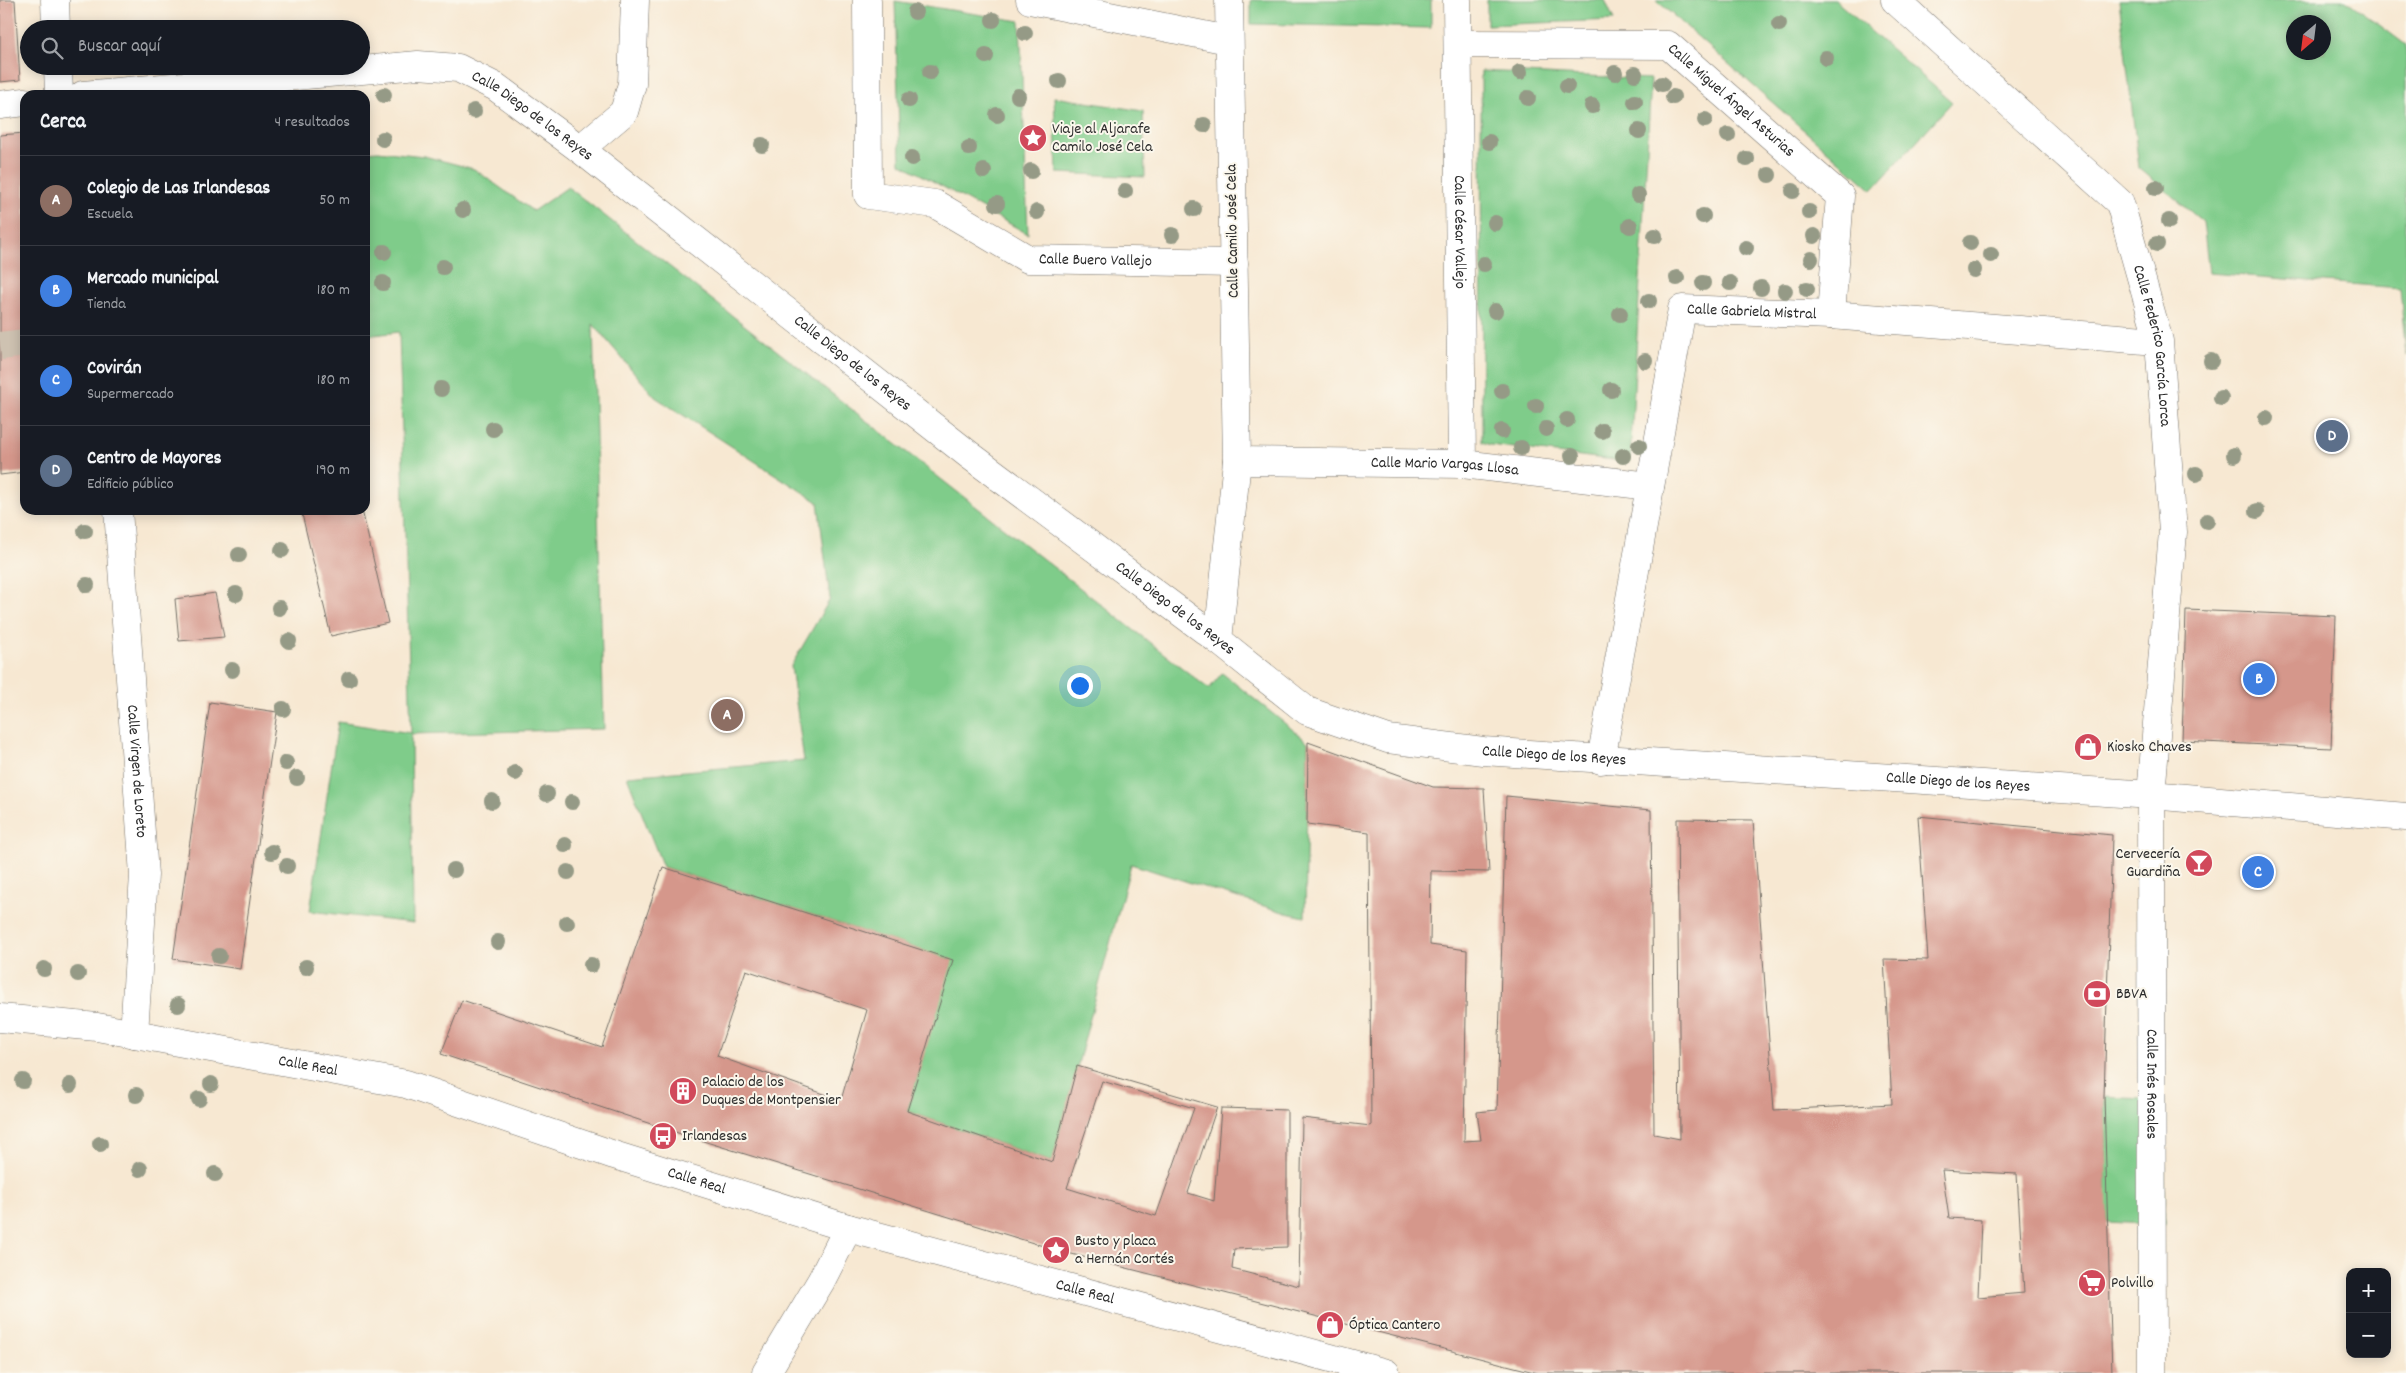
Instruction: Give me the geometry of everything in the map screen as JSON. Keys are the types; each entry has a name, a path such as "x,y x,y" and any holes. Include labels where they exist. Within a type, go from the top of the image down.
{"street":[{"path":"55,0 56,20"},
{"path":"580,149 624,112 632,84 635,0"},
{"name":"Calle Buero Vallejo","path":"867,0 868,196 935,204 1028,259 1234,262"},
{"path":"1030,0 1228,40"},
{"name":"Calle Camilo José Cela","path":"1218,640 1237,461 1228,0"},
{"name":"Calle César Vallejo","path":"1457,0 1462,464"},
{"name":"Calle Federico García Lorca","path":"1895,0 2120,203 2158,341 2173,532 2151,795"},
{"name":"Calle Miguel Ángel Asturias","path":"1458,44 1668,44 1840,196 1831,315"},
{"name":"Calle Diego de los Reyes","path":"370,69 418,65 458,68 496,87 580,149 961,448 1218,640 1307,711 1388,739 1483,751 2151,795 2406,817"},
{"path":"58,75 59,90"},
{"name":"Calle Diego de los Reyes","path":"139,90 306,75"},
{"path":"0,105 20,103"},
{"name":"Calle Gabriela Mistral","path":"1601,760 1682,309 1831,315 2158,341"},
{"name":"Calle Mario Vargas Llosa","path":"1237,461 1462,464 1650,486"},
{"name":"Calle Virgen de Loreto","path":"118,515 144,876 134,1034"},
{"name":"Calle Inés Rosales","path":"2151,795 2152,1373"},
{"name":"Calle Real","path":"0,1018 97,1027 406,1084 614,1155 848,1228 1386,1373"},
{"path":"766,1373 821,1281 848,1228"}],"green space":[{"path":"1251,0 1431,0 1431,28 1251,24"},
{"path":"1487,0 1605,0 1614,20 1487,25"},
{"path":"1656,0 1835,0 1952,102 1872,190"},
{"path":"2119,0 2346,0 2406,45 2406,356 2400,288 2209,273 2203,222 2139,168"},
{"path":"895,1 1020,21 1028,234 900,163"},
{"path":"1481,71 1651,79 1630,462 1490,445 1482,442"},
{"path":"1054,97 1143,111 1145,177 1057,173"},
{"path":"370,152 424,156 474,169 533,211 568,187 1209,689 1222,673 1308,742 1305,917 1286,913 1131,864 1052,1162 907,1111 952,960 663,867 627,776 804,761 791,666 830,599 818,502 655,397 593,324 604,729 411,734 413,923 310,911 338,722 411,733 399,332 370,335"},
{"path":"2104,1097 2164,1100 2165,1225 2107,1222"}],"building":[{"path":"0,0 15,0 20,80 0,82"},
{"path":"20,133 20,473 0,475 0,135"},
{"path":"302,515 363,515 388,623 331,636"},
{"path":"215,593 224,637 179,641 175,599"},
{"path":"2186,610 2336,616 2331,748 2182,741"},
{"path":"210,702 277,712 240,969 173,959"},
{"path":"1308,742 1433,787 1484,788 1489,872 1431,871 1430,945 1467,950 1464,1141 1481,1140 1477,1112 1497,1110 1506,796 1651,810 1654,1134 1680,1139 1677,819 1753,820 1774,1110 1892,1104 1884,959 1928,960 1918,816 2112,835 2104,1097 2112,1373 1538,1373 1056,1250 690,1137 441,1054 462,1000 602,1047 663,867 953,960 907,1111 1052,1162 1077,1066 1217,1107 1188,1193 1214,1201 1221,1108 1287,1110 1287,1247 1234,1249 1232,1269 1299,1286 1302,1118 1371,1126 1369,832 1307,824","holes":["746,970 867,1010 841,1100 717,1056","1102,1081 1194,1108 1156,1216 1067,1188","1942,1170 2017,1174 2024,1293 1978,1297 1981,1220 1949,1218"]}],"tunnel":[{"path":"0,346 20,344"}],"place":[{"name":"Viaje al Aljarafe Camilo José Cela","path":"1033,138"},
{"name":"Centro de Mayores","path":"2332,436"},
{"name":"Mercado municipal","path":"2259,679"},
{"name":"Colegio de Las Irlandesas","path":"727,715"},
{"name":"Kiosko Chaves","path":"2088,747"},
{"name":"Cervecería Guardiña","path":"2199,863"},
{"name":"Covirán","path":"2258,872"},
{"name":"BBVA","path":"2097,994"},
{"name":"Palacio de los Duques de Montpensier","path":"683,1091"},
{"name":"Irlandesas","path":"663,1136"},
{"name":"Busto y placa a Hernán Cortés","path":"1056,1250"},
{"name":"Polvillo","path":"2092,1283"},
{"name":"Óptica Cantero","path":"1330,1325"}]}
